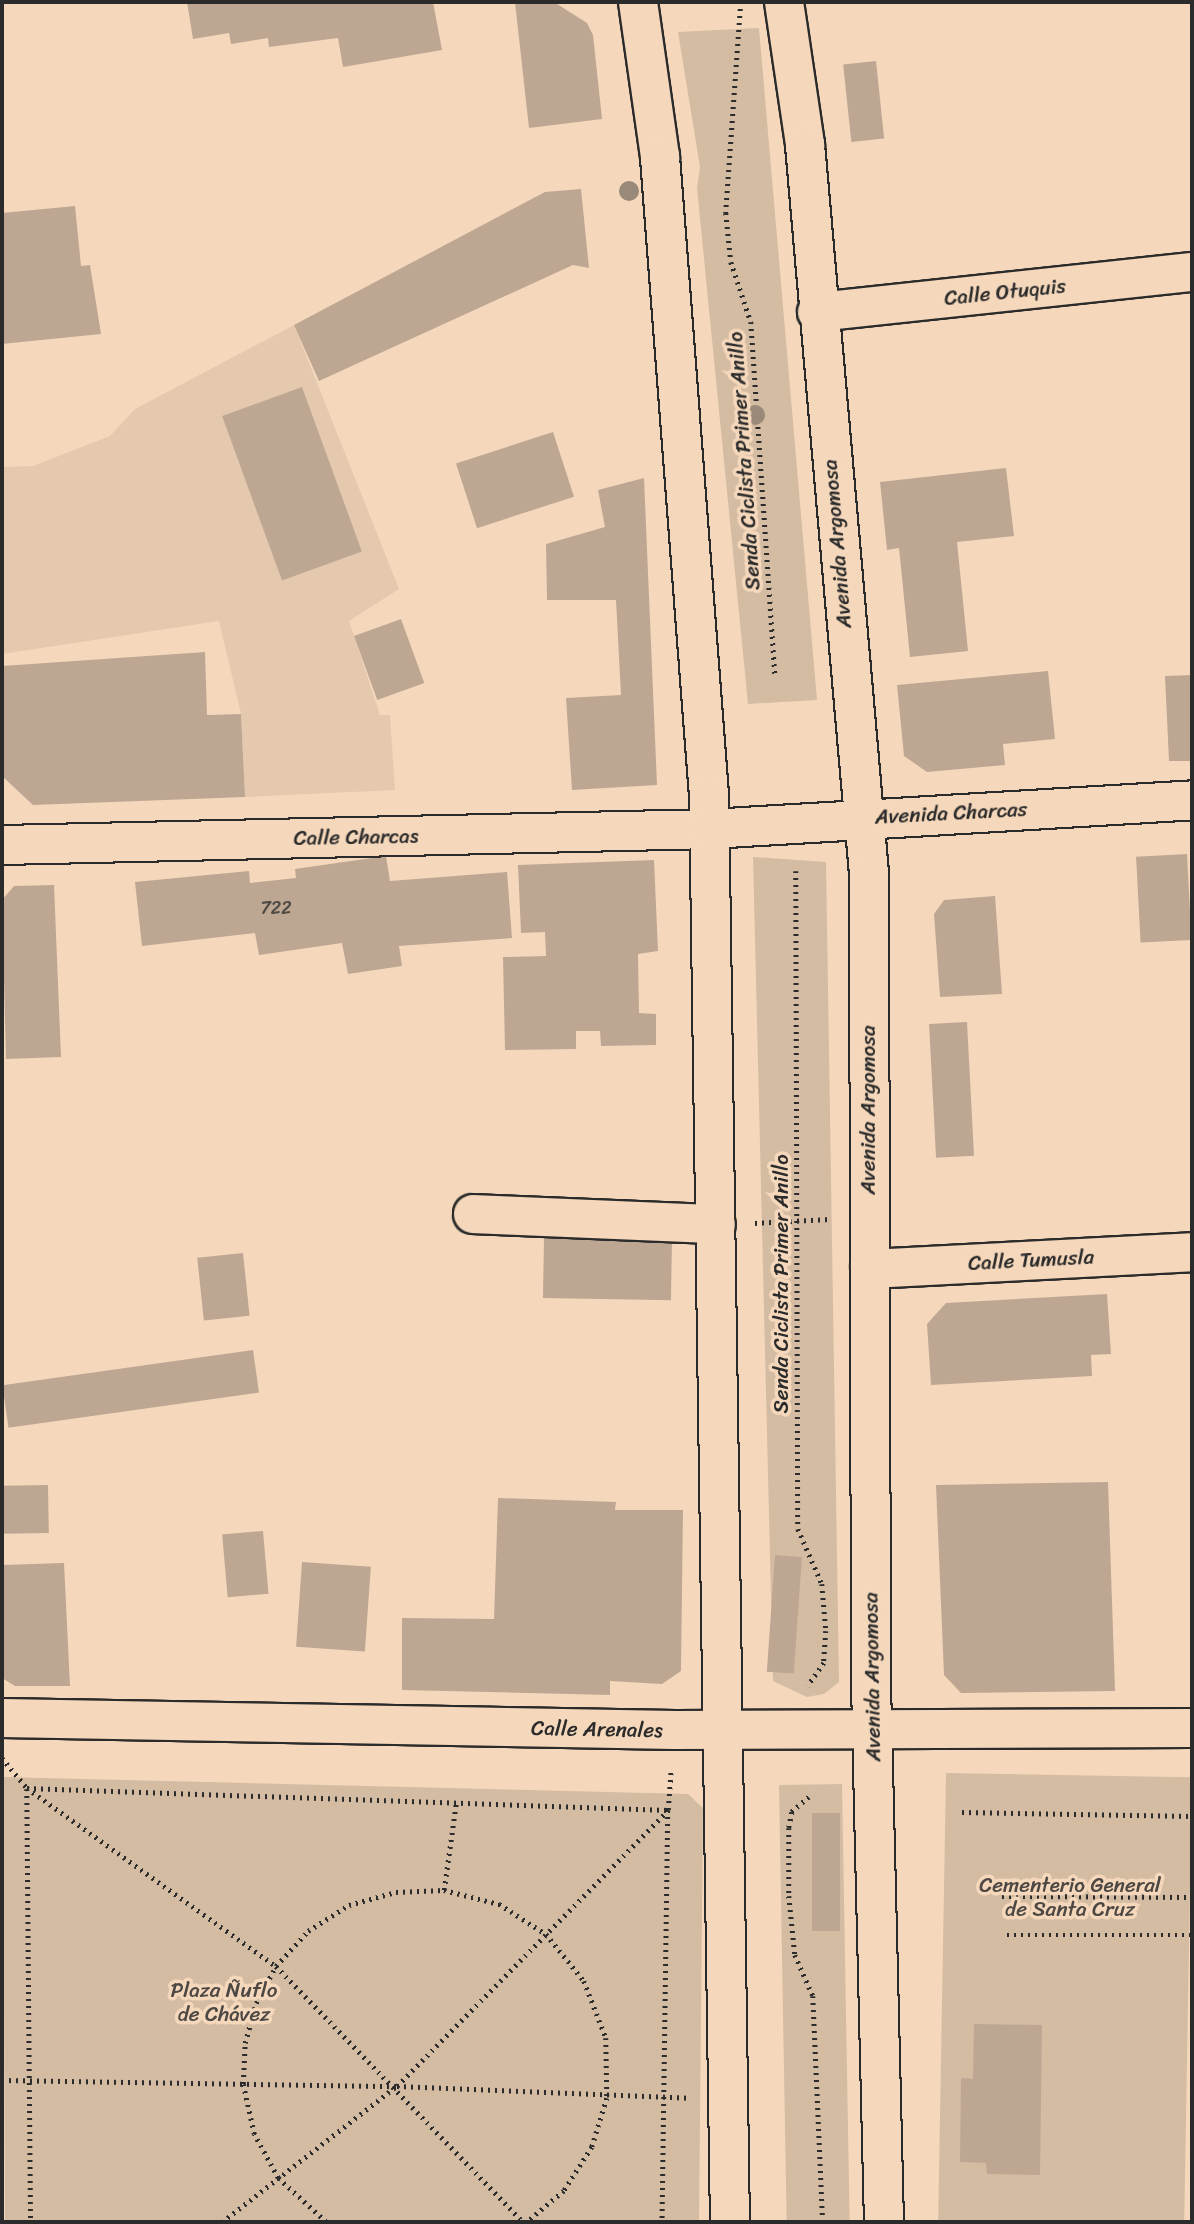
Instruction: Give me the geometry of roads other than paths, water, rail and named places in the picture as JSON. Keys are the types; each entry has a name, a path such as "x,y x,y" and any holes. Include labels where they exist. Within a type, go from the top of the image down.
{"main road":[{"path":"638,2 660,157 710,829 730,2222"},
{"name":"Avenida Argomosa","path":"784,2 805,145 817,312 869,874 868,1216 872,1728 884,2222"},
{"name":"Calle Otuquis","path":"817,312 1192,272"},
{"name":"Avenida Charcas","path":"710,829 1192,800"},
{"path":"869,874 889,845 933,814"},
{"name":"Calle Charcas","path":"2,845 710,829"},
{"path":"473,1214 716,1224"},
{"name":"Calle Tumusla","path":"870,1269 1192,1252"},
{"name":"Calle Arenales","path":"2,1718 675,1730 1192,1728"}],"park label":[{"name":"Cementerio General de Santa Cruz","path":"1070,1897"},
{"name":"Plaza Ñuflo de Chávez","path":"224,2002"}]}
